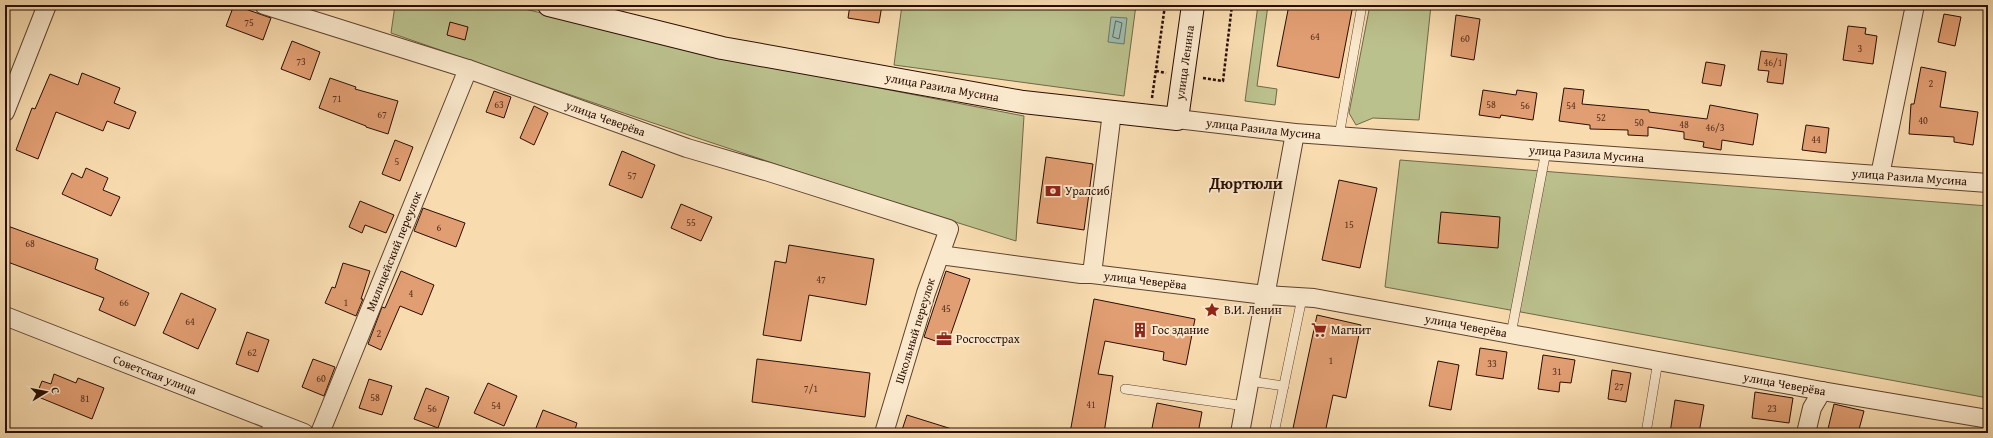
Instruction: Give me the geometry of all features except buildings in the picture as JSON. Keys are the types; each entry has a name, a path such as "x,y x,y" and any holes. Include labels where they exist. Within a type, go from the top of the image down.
{"main road":[{"name":"улица Разила Мусина","path":"549,5 722,48 1023,102 1177,119"},
{"name":"улица Ленина","path":"1177,119 1193,5"}],"street":[{"path":"5,112 47,5"},
{"name":"улица Чеверёва","path":"264,5 468,69 687,148 949,230"},
{"path":"1880,175 1916,5"},
{"name":"Милицейский переулок","path":"320,433 468,69"},
{"path":"1092,274 1112,112"},
{"name":"улица Разила Мусина","path":"1177,119 1295,133 1988,183"},
{"path":"1240,433 1295,133"},
{"name":"Школьный переулок","path":"884,433 926,293 949,230"},
{"name":"улица Чеверёва","path":"940,255 1081,274 1302,298 1511,334 1822,391 1988,419"},
{"name":"Советская улица","path":"5,316 268,426 304,433"},
{"path":"1806,433 1812,408 1822,391"}],"lane":[{"path":"1339,136 1362,5"},
{"path":"1511,334 1546,151"},
{"path":"1274,433 1302,298"},
{"path":"1646,433 1658,361"},
{"path":"1249,381 1284,386"},
{"path":"1125,389 1245,406"}],"path":[{"path":"1150,116 1165,5"},
{"path":"1204,78 1223,81 1232,5"},
{"path":"1156,71 1167,73"}],"green space":[{"path":"395,5 508,5 755,64 1024,116 1016,241 702,140 391,33"},
{"path":"902,5 1136,5 1124,96 894,65"},
{"path":"1258,5 1268,5 1257,86 1277,89 1275,105 1245,101"},
{"path":"1370,5 1431,5 1419,120 1373,118 1356,125 1349,113"},
{"path":"1400,160 1988,206 1988,398 1385,287"}],"water":[{"path":"1111,17 1127,18 1124,44 1108,42"}],"place":[{"name":"Уралсиб","path":"1053,191"},
{"name":"В.И. Ленин","path":"1212,310"},
{"name":"Гос здание","path":"1140,330"},
{"name":"Магнит","path":"1319,330"},
{"name":"Росгосстрах","path":"944,339"}],"district":[{"name":"Дюртюли","path":"1246,183"}]}
